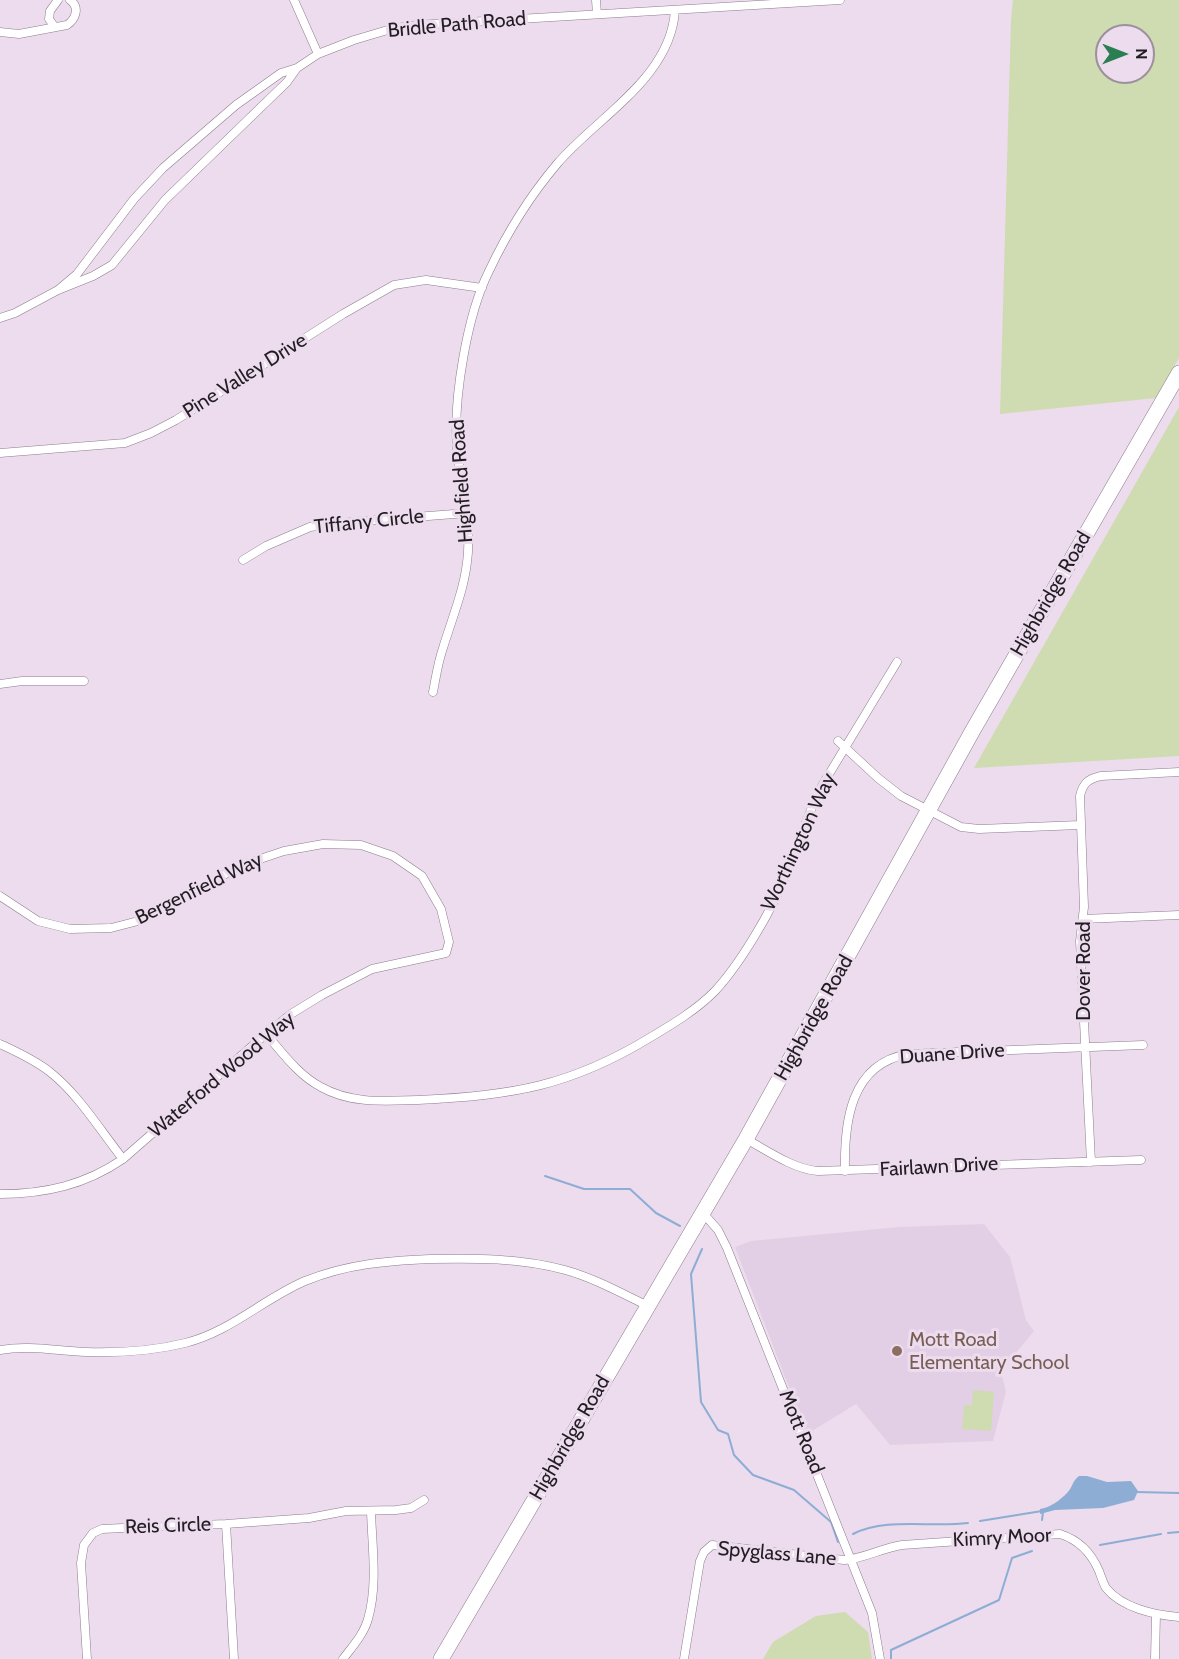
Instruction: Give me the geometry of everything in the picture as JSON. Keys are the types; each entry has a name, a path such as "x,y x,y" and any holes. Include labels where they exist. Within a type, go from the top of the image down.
{"highway":[{"name":"Highbridge Road","path":"441,1659 746,1139 928,810 1179,373"}],"street":[{"path":"54,26 49,19 50,11 58,0"},
{"path":"0,32 19,34 36,32 72,21 76,6 70,0"},
{"path":"294,0 318,54"},
{"path":"596,0 597,14"},
{"name":"Bridle Path Road","path":"58,290 77,274 134,199 163,168 236,105 281,73 297,68 318,54 354,40 391,29 417,25 675,10 751,3 840,0"},
{"name":"Highfield Road","path":"433,692 442,650 466,573 467,513 457,447 457,409 460,379 473,316 482,288 505,239 528,201 576,143 647,77 659,61 672,32 675,10"},
{"name":"Bridle Path Road","path":"0,318 103,271 120,258 165,200 287,82 297,68"},
{"name":"Pine Valley Drive","path":"0,453 125,443 152,433 343,314 394,285 426,280 482,288"},
{"name":"Tiffany Circle","path":"243,560 266,546 310,526 467,513"},
{"name":"Worthington Way","path":"266,1034 295,1066 320,1087 337,1094 366,1100 466,1098 506,1093 542,1086 593,1069 626,1052 670,1026 698,1005 714,992 730,973 781,887 812,805 897,662"},
{"path":"0,684 84,681"},
{"path":"838,741 901,796 961,827 979,829 1080,825"},
{"name":"Dover Road","path":"1091,1162 1080,941 1083,919 1080,796 1086,782 1101,776 1179,772"},
{"name":"Bergenfield Way","path":"0,896 38,921 70,929 111,928 142,920 242,865 284,851 322,844 361,845 393,856 422,876 441,909 449,942 446,953"},
{"path":"1083,919 1179,915"},
{"name":"Waterford Wood Way","path":"0,1194 26,1194 87,1180 105,1171 123,1159 291,1014 372,969 446,953"},
{"path":"0,1044 22,1054 49,1071 67,1088 123,1159"},
{"name":"Duane Drive","path":"845,1172 844,1139 848,1117 864,1082 884,1061 908,1054 1143,1045"},
{"name":"Fairlawn Drive","path":"746,1139 807,1170 845,1172 1141,1160"},
{"name":"Mott Road","path":"703,1213 718,1230 727,1248 852,1559 872,1613 880,1659"},
{"path":"0,1350 20,1347 86,1352 138,1351 186,1343 229,1326 282,1292 306,1281 364,1263 387,1261 510,1259 540,1264 567,1270 601,1283 648,1306"},
{"name":"Reis Circle","path":"87,1659 81,1563 84,1545 93,1533 102,1529 226,1524 309,1518 346,1511 411,1508 424,1500"},
{"path":"344,1659 362,1633 368,1619 373,1587 371,1511"},
{"path":"226,1524 234,1659"},
{"name":"Kimry Moor","path":"852,1559 902,1545 1060,1534 1076,1540 1088,1551 1105,1587 1116,1597 1156,1614 1179,1617"},
{"name":"Spyglass Lane","path":"684,1659 700,1561 704,1552 712,1545 832,1560 852,1559"},
{"path":"1155,1659 1156,1614"}],"shaded area":[{"name":"Mott Road Elementary School","path":"984,1224 1010,1257 1026,1320 1034,1331 1001,1371 1006,1392 993,1441 890,1445 856,1404 807,1434 735,1247 751,1241 899,1227"}],"green space":[{"path":"1013,0 1179,0 1179,358 1156,398 1000,414"},
{"path":"1179,407 1179,756 974,768"},
{"path":"973,1390 994,1392 991,1431 962,1429 964,1405 972,1405"},
{"path":"845,1612 868,1632 872,1659 763,1659 773,1642 816,1616"}],"water":[{"path":"1079,1476 1107,1482 1131,1481 1138,1491 1134,1500 1103,1508 1055,1510 1040,1514 1040,1509 1058,1501 1067,1493"}],"waterway":[{"path":"545,1176 584,1189 630,1189 656,1213 680,1226"},
{"path":"702,1249 691,1274 701,1402 718,1430 728,1434 734,1455 753,1475 794,1490 831,1522 838,1542"},
{"path":"1136,1492 1179,1493"},
{"path":"980,1521 1042,1511"},
{"path":"1042,1520 1043,1512"},
{"path":"853,1534 866,1529 895,1524 968,1523"},
{"path":"1168,1533 1179,1532"},
{"path":"1100,1545 1161,1534"},
{"path":"891,1659 891,1650 999,1600 1012,1558 1032,1551"}],"place":[{"name":"Mott Road Elementary School","path":"897,1351"}]}
